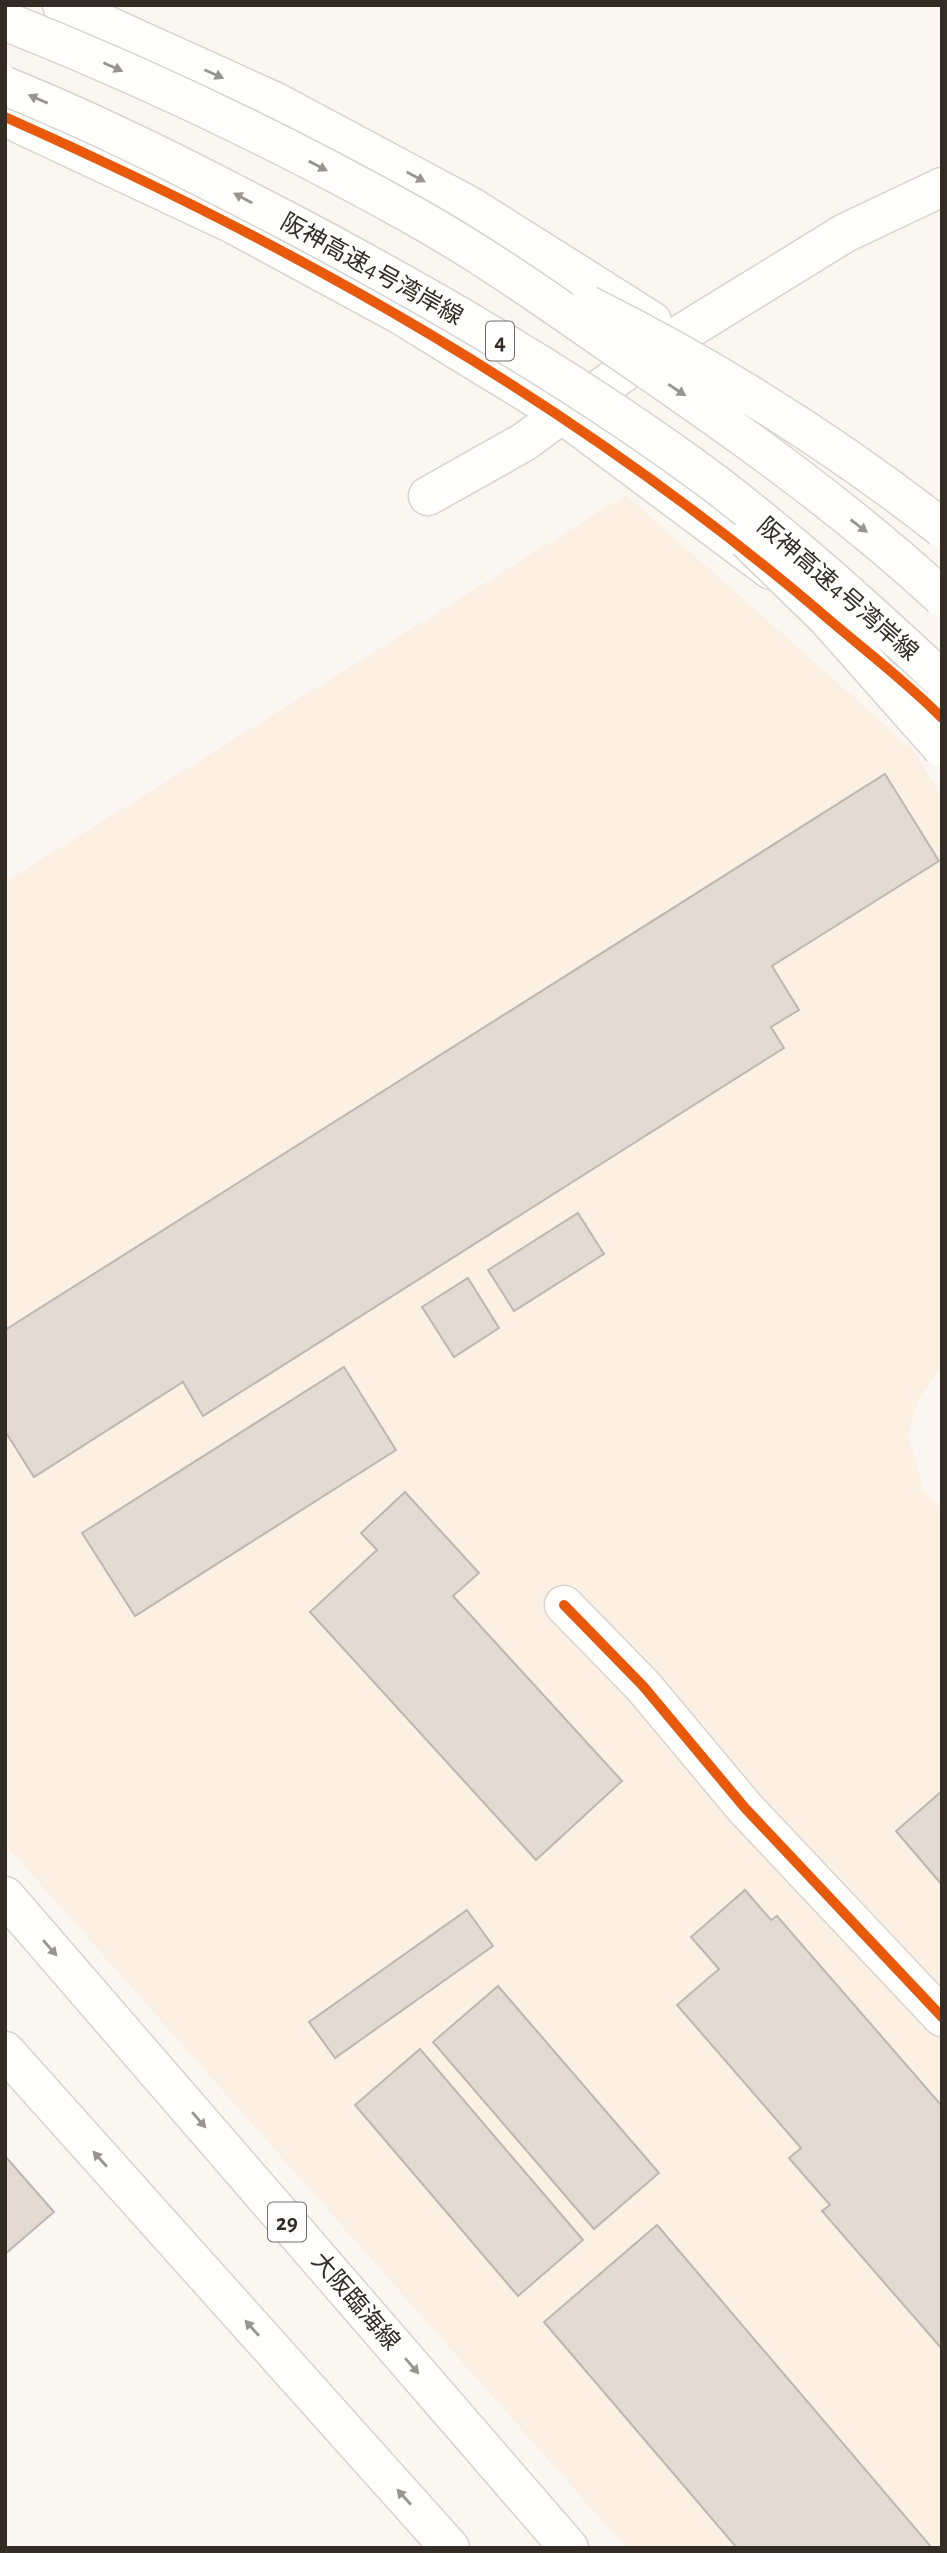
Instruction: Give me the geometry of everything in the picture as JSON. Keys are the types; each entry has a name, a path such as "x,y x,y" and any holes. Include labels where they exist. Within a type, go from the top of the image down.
{"main road":[{"path":"62,5 276,102 470,206 676,337 890,502 942,547"},
{"name":"4","path":"5,21 242,126 418,218 577,321 725,423 892,551 942,597"},
{"name":"阪神高速4号湾岸線","path":"5,86 210,180 381,271 558,375 713,483 857,600 942,680"},
{"path":"5,117 233,224 399,314 562,414 757,558 942,718"},
{"path":"428,496 524,442 676,337 845,233 942,187"},
{"path":"418,218 655,339 800,427 942,528"},
{"path":"381,271 557,392 702,498 826,617 942,748"},
{"path":"564,1605 643,1686 745,1808 942,2017"},
{"name":"大阪臨海線","path":"5,1896 569,2548"},
{"path":"5,2051 450,2548"}],"shaded area":[{"path":"626,495 913,750 942,797 942,1366 918,1400 908,1436 925,1492 942,1510 942,2548 626,2548 5,1844 5,882"}],"building":[{"path":"885,774 939,861 772,966 799,1010 771,1027 784,1048 203,1416 183,1382 34,1477 5,1431 5,1330"},
{"path":"578,1213 604,1254 514,1311 488,1270"},
{"path":"468,1278 499,1328 454,1357 422,1307"},
{"path":"344,1367 396,1450 135,1616 82,1533"},
{"path":"405,1492 479,1573 453,1596 622,1781 536,1860 310,1612 377,1550 361,1533"},
{"path":"942,1791 942,1885 896,1831"},
{"path":"745,1890 771,1920 777,1916 942,2106 942,2349 822,2211 830,2205 789,2158 801,2148 677,2005 719,1969 691,1937"},
{"path":"467,1910 493,1946 335,2058 309,2022"},
{"path":"498,1986 659,2173 594,2229 433,2042"},
{"path":"420,2049 583,2240 518,2296 355,2105"},
{"path":"5,2156 54,2212 5,2254"},
{"path":"657,2225 932,2548 737,2548 544,2322"}],"cycle path":[{"path":"5,117 114,167 327,275 430,334 531,397 629,464 725,535 897,676 942,718"},
{"path":"564,1605 643,1686 745,1808 942,2017"}]}
